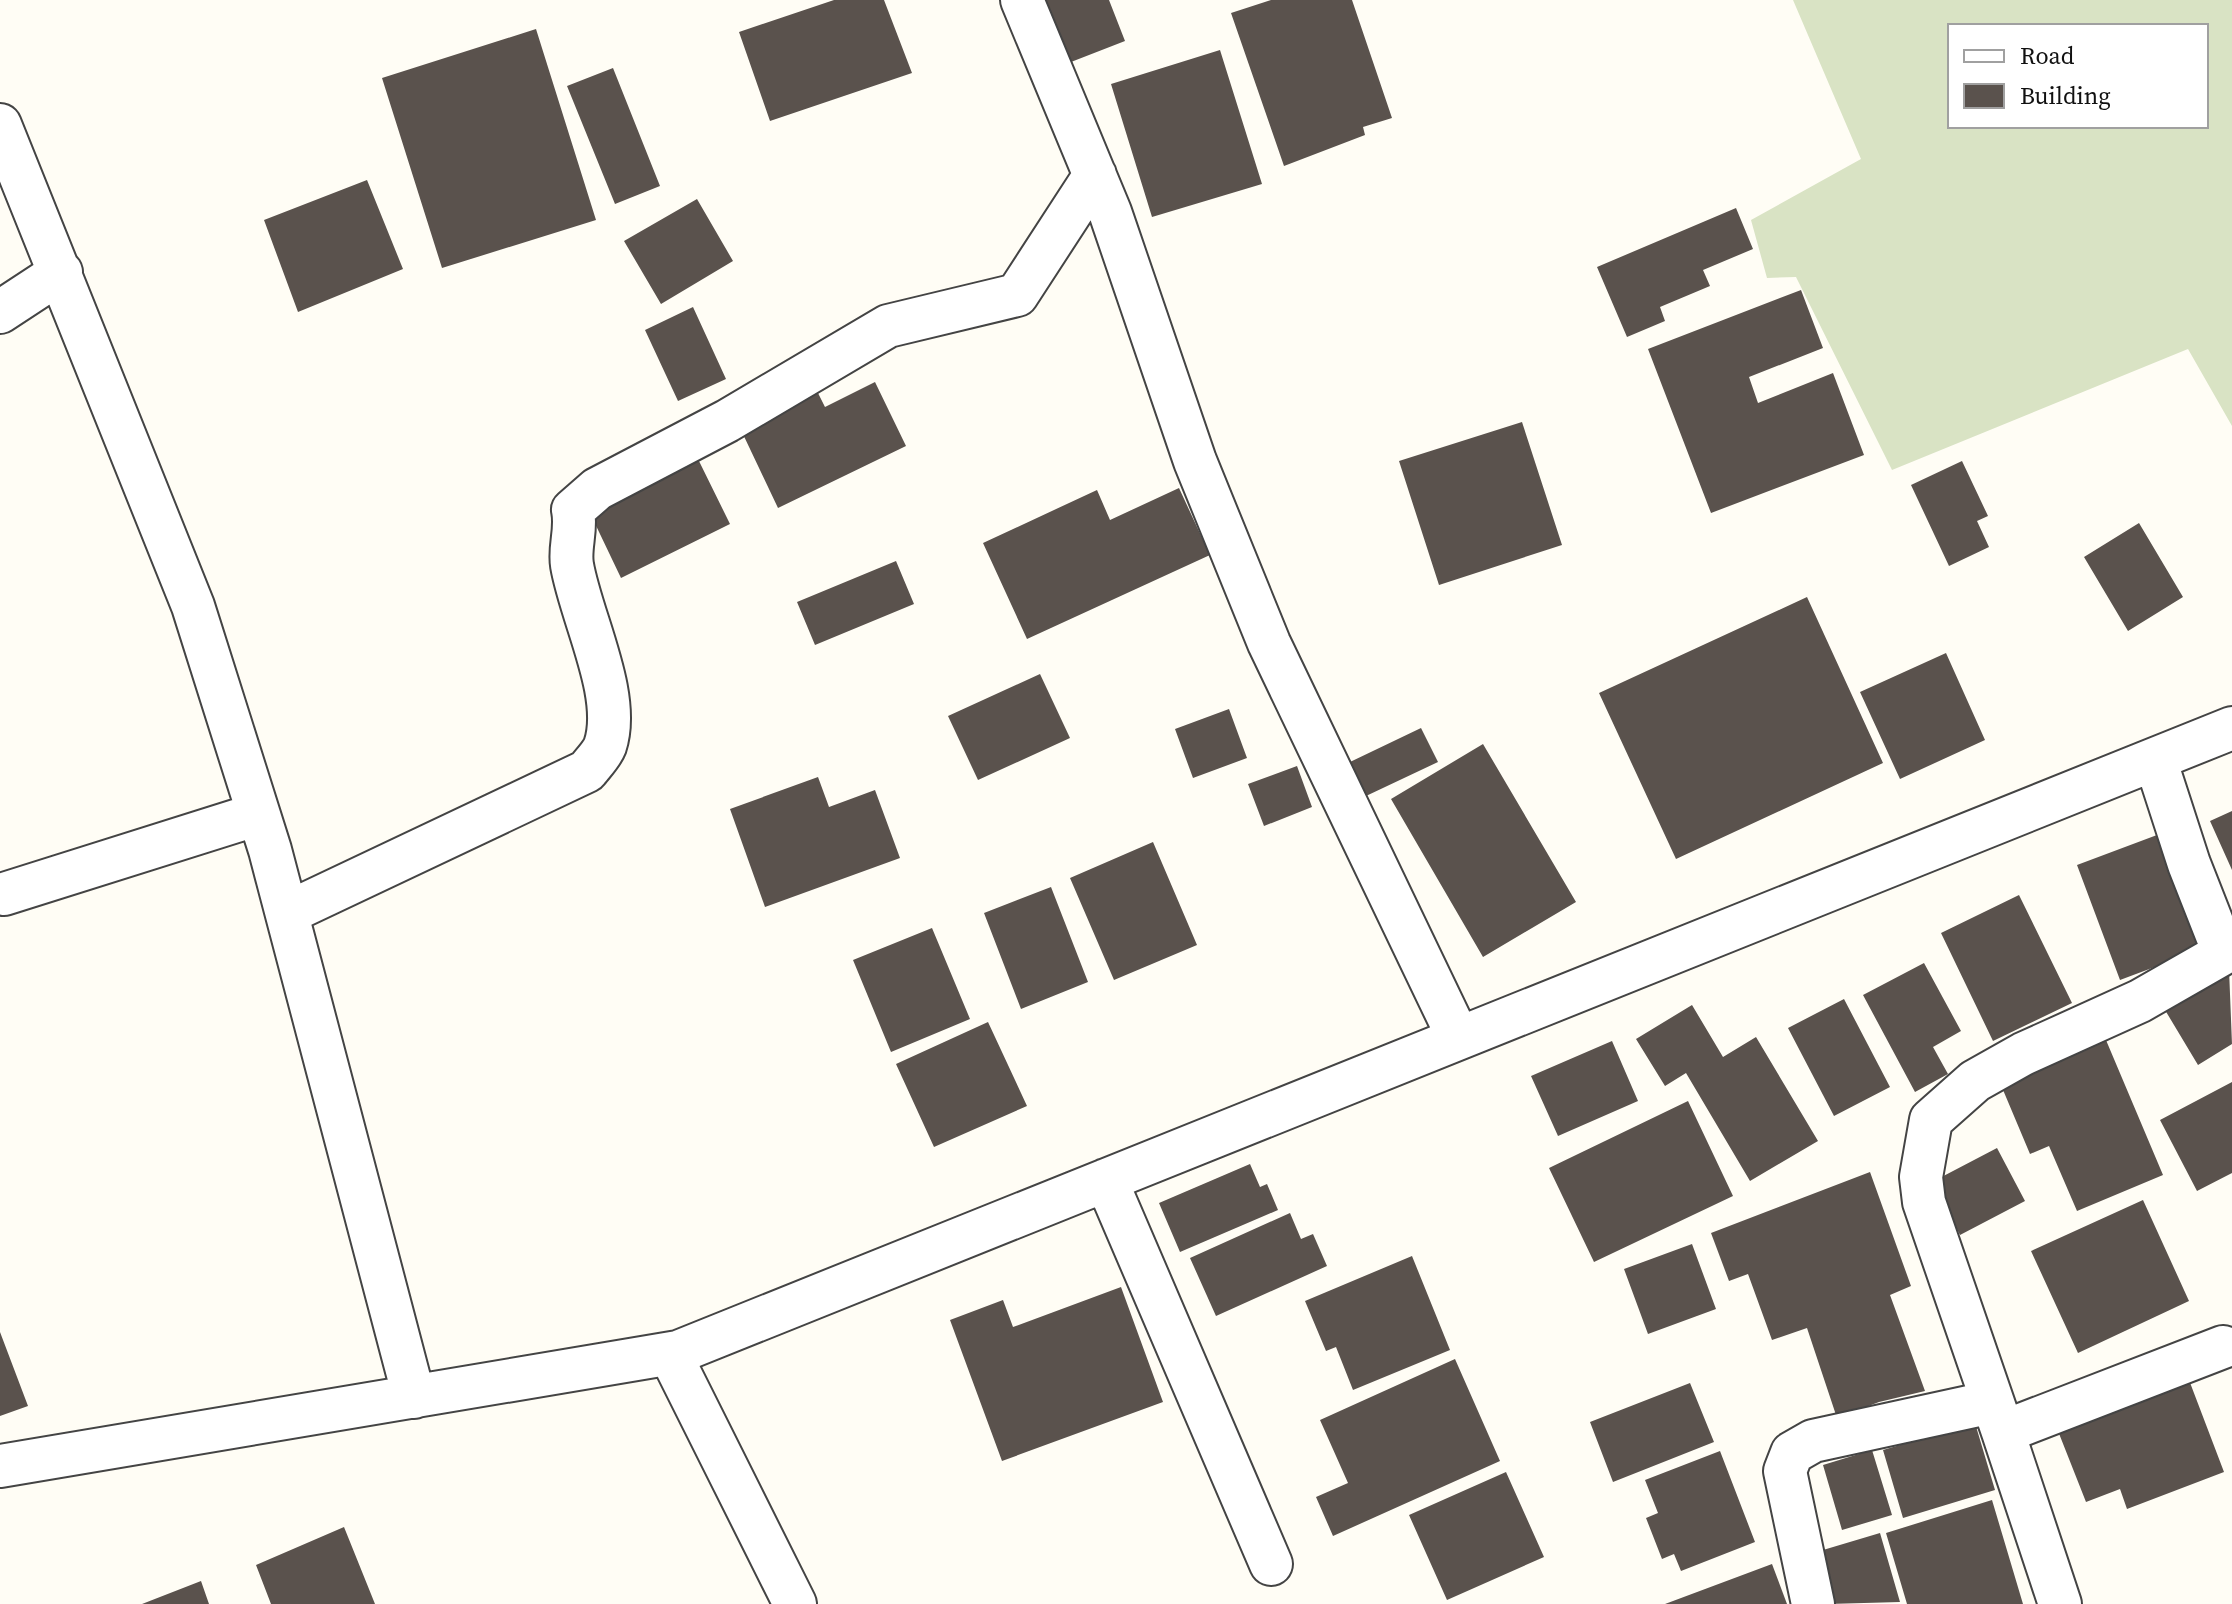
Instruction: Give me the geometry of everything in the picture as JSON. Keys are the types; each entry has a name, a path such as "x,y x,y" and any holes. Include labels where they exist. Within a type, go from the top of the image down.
{"street":[{"path":"1022,0 1095,175 1195,461 1269,643 1458,1037"},
{"path":"0,125 193,606 287,913 414,1397"},
{"path":"287,913 587,771 604,747 611,706 573,573 571,559 576,528 573,510 597,489 727,421 888,326 1017,295 1095,175"},
{"path":"0,312 61,272"},
{"path":"0,1466 670,1354 2232,728"},
{"path":"2060,1604 1924,1202 1921,1177 1931,1120 1975,1081 2023,1054 2140,1001 2224,953 2189,864 2155,759"},
{"path":"4,894 258,814"},
{"path":"1106,1180 1271,1564"},
{"path":"1813,1604 1785,1471 1792,1453 1813,1441 1998,1417 2223,1347"},
{"path":"670,1354 795,1604"}],"green space":[{"path":"1793,0 2232,0 2232,426 2188,349 1892,470 1796,277 1767,278 1751,220 1861,159"}],"building":[{"path":"834,0 884,0 912,73 770,121 739,32"},
{"path":"1046,0 1109,0 1125,41 1071,62"},
{"path":"1271,0 1352,0 1392,118 1363,127 1365,135 1284,166 1231,13"},
{"path":"536,29 596,220 442,268 382,78"},
{"path":"1220,50 1262,184 1152,217 1111,84"},
{"path":"613,68 660,186 615,204 567,86"},
{"path":"367,180 403,269 298,312 264,220"},
{"path":"697,199 733,261 661,304 624,241"},
{"path":"1736,208 1753,249 1703,270 1710,286 1660,307 1665,321 1627,337 1597,267"},
{"path":"1801,290 1823,348 1749,377 1758,403 1833,373 1864,455 1711,513 1648,349"},
{"path":"693,307 726,379 678,401 645,330"},
{"path":"875,382 906,446 778,508 741,430 818,393 825,407"},
{"path":"1522,422 1562,545 1439,585 1399,461"},
{"path":"697,457 730,524 621,578 589,511"},
{"path":"1962,461 1988,516 1977,521 1989,547 1949,566 1911,485"},
{"path":"1179,488 1210,555 1027,639 983,543 1097,490 1110,520"},
{"path":"2139,523 2183,597 2128,631 2084,557"},
{"path":"896,561 914,604 815,645 797,602"},
{"path":"1807,597 1883,763 1676,859 1599,693"},
{"path":"1946,653 1985,740 1900,779 1860,692"},
{"path":"1040,674 1070,738 978,780 948,716"},
{"path":"1229,709 1247,758 1193,778 1175,729"},
{"path":"1421,728 1438,762 1366,796 1350,762"},
{"path":"1483,744 1576,902 1483,957 1391,799"},
{"path":"1297,766 1312,807 1264,826 1248,784"},
{"path":"818,777 829,807 875,790 900,858 765,907 730,809"},
{"path":"2232,811 2232,870 2210,821"},
{"path":"2165,832 2208,947 2120,980 2077,865"},
{"path":"1153,842 1197,945 1114,980 1070,878"},
{"path":"1051,887 1088,982 1021,1009 984,913"},
{"path":"2019,895 2072,1003 1993,1041 1941,933"},
{"path":"932,928 970,1019 891,1052 853,960"},
{"path":"1924,963 1961,1031 1933,1047 1948,1074 1915,1092 1863,995"},
{"path":"2229,969 2232,1044 2198,1065 2165,1010"},
{"path":"1844,999 1890,1087 1834,1116 1788,1028"},
{"path":"1692,1005 1723,1057 1756,1037 1818,1141 1750,1181 1686,1073 1665,1086 1636,1039"},
{"path":"988,1022 1027,1106 934,1147 896,1064"},
{"path":"2103,1033 2163,1175 2077,1211 2049,1146 2030,1154 1998,1078"},
{"path":"1612,1041 1638,1101 1558,1136 1531,1076"},
{"path":"2232,1082 2232,1173 2197,1191 2160,1120"},
{"path":"1688,1101 1733,1196 1594,1262 1549,1168"},
{"path":"1997,1148 2025,1201 1960,1235 1932,1182"},
{"path":"1250,1164 1260,1187 1267,1184 1278,1210 1180,1252 1159,1203"},
{"path":"1870,1172 1911,1286 1890,1295 1925,1391 1879,1402 1837,1418 1807,1328 1772,1340 1748,1274 1729,1281 1711,1233"},
{"path":"2143,1200 2189,1301 2078,1353 2031,1251"},
{"path":"1290,1213 1301,1239 1313,1234 1327,1266 1216,1316 1190,1258"},
{"path":"1692,1244 1716,1309 1648,1334 1624,1269"},
{"path":"1412,1256 1450,1350 1353,1390 1336,1347 1326,1351 1305,1301"},
{"path":"1121,1287 1163,1402 1002,1461 950,1320 1003,1300 1013,1327"},
{"path":"0,1332 28,1406 0,1416"},
{"path":"1455,1359 1500,1461 1333,1536 1316,1497 1348,1483 1320,1420"},
{"path":"2189,1380 2224,1472 2127,1509 2120,1489 2086,1502 2058,1431"},
{"path":"1690,1383 1714,1442 1613,1482 1590,1422"},
{"path":"1975,1423 1995,1490 1903,1518 1883,1450"},
{"path":"1872,1450 1892,1515 1842,1530 1823,1465"},
{"path":"1720,1451 1755,1542 1681,1571 1674,1554 1662,1559 1646,1518 1658,1513 1645,1480"},
{"path":"1506,1472 1544,1557 1447,1600 1409,1515"},
{"path":"1992,1500 2023,1604 1907,1604 1886,1533"},
{"path":"344,1527 375,1604 271,1604 256,1565"},
{"path":"1880,1533 1900,1602 1828,1604 1813,1553"},
{"path":"1772,1564 1787,1604 1665,1604"},
{"path":"201,1581 209,1604 142,1604"}]}
